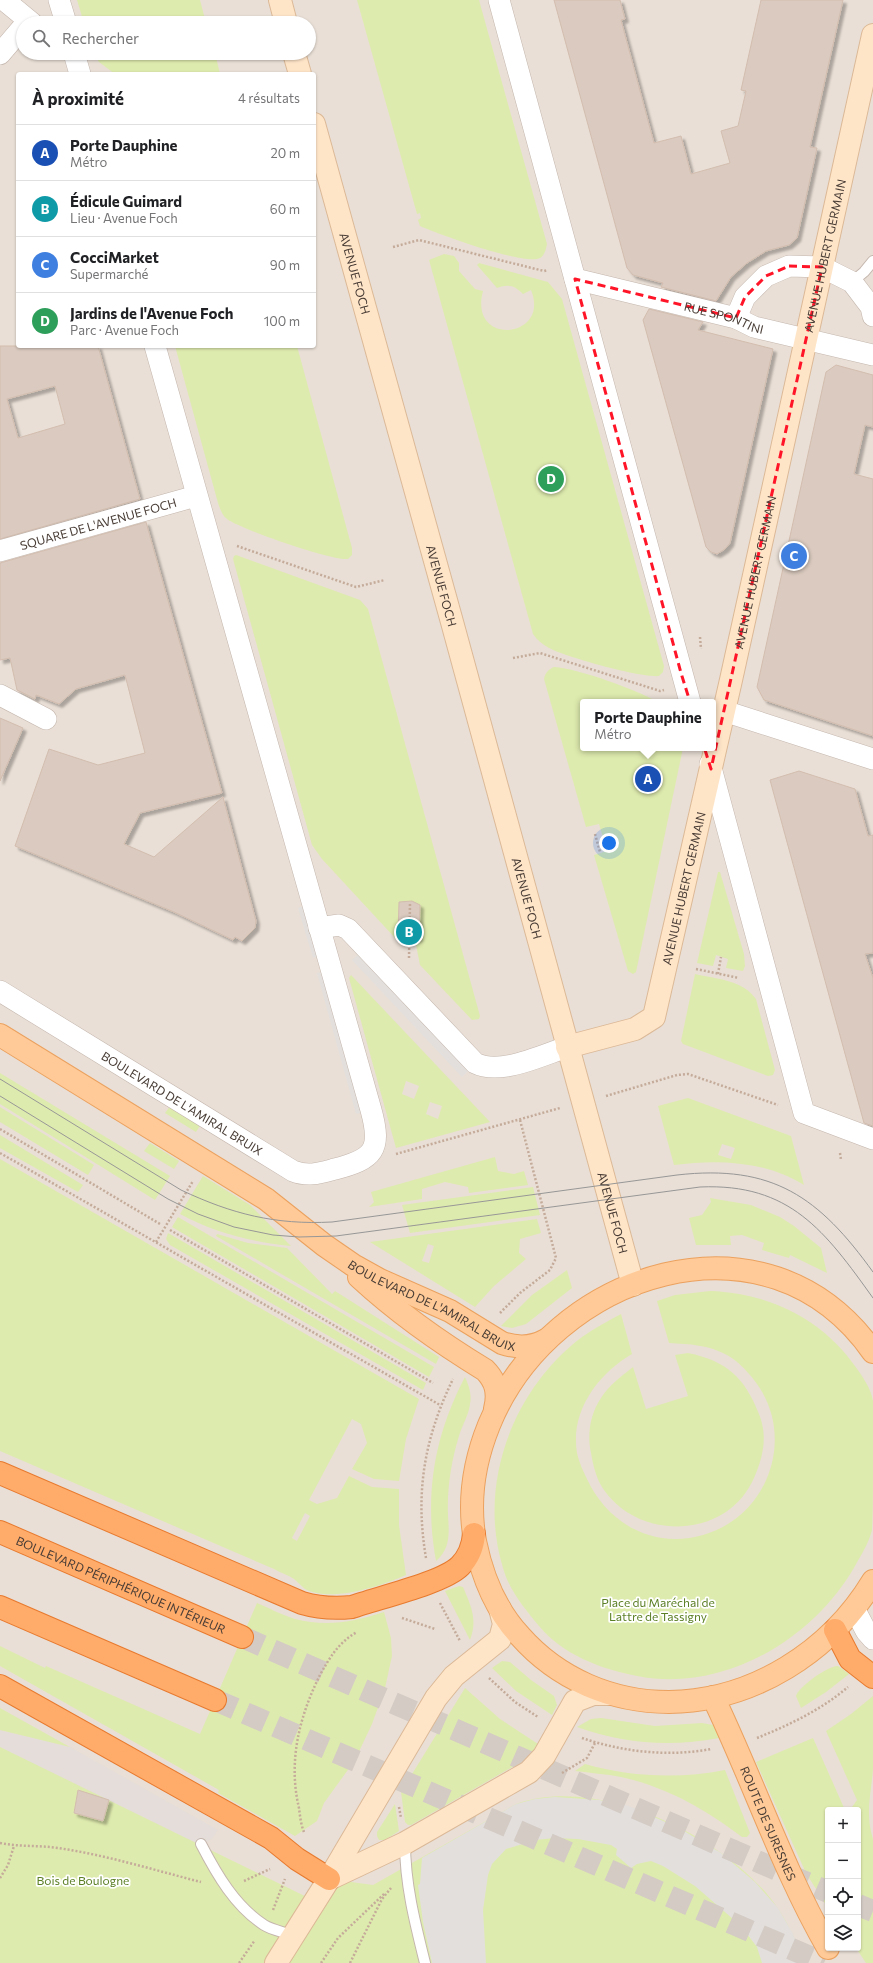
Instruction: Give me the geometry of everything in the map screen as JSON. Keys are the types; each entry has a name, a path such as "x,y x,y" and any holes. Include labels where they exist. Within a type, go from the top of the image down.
{"highway":[{"path":"0,1473 302,1603 318,1608 335,1609 352,1607 451,1573 465,1561 473,1543 474,1534"},
{"name":"BOULEVARD PÉRIPHÉRIQUE INTÉRIEUR","path":"0,1532 242,1637"},
{"path":"0,1608 215,1700"},
{"path":"835,1630 850,1659 873,1677"},
{"path":"0,1686 271,1838 298,1859 329,1879"}],"main road":[{"path":"280,0 284,16"},
{"name":"AVENUE HUBERT GERMAIN","path":"716,750 873,35"},
{"path":"296,60 299,72"},
{"name":"AVENUE FOCH","path":"316,131 633,1285"},
{"name":"AVENUE HUBERT GERMAIN","path":"568,1047 635,1029 654,1017 716,751"},
{"name":"BOULEVARD DE L'AMIRAL BRUIX","path":"0,1035 266,1199 324,1245 404,1317 492,1376 497,1388 498,1398 495,1410"},
{"name":"BOULEVARD DE L'AMIRAL BRUIX","path":"324,1245 353,1265 380,1280 450,1311 502,1343 510,1346 528,1346 546,1340"},
{"path":"609,1694 575,1680 545,1660 516,1632 500,1609 486,1582 481,1566 474,1534 472,1500 474,1478 485,1434 495,1410 518,1371 546,1340 569,1319 610,1294 658,1276 684,1270 710,1268 737,1270 764,1275 789,1284 823,1302 852,1326 873,1352"},
{"path":"329,1879 405,1843 529,1772 544,1756 575,1701 592,1694 609,1694 640,1700 680,1702 713,1697 748,1687 772,1676 806,1656 835,1630 854,1608 873,1582"},
{"path":"276,1963 329,1879 386,1780 441,1690 454,1676 500,1639 504,1624 500,1609"},
{"name":"ROUTE DE SURESNES","path":"713,1697 736,1744 784,1860 812,1920 825,1943"},
{"name":"ROUTE DE SURESNES","path":"830,1951 837,1963"}],"street":[{"path":"4,0 21,16"},
{"path":"59,0 64,16"},
{"path":"499,0 689,699"},
{"path":"0,54 16,36"},
{"path":"736,318 746,297 766,276 789,266 822,267 852,282 872,310"},
{"name":"RUE SPONTINI","path":"574,279 736,318 754,327 873,355"},
{"path":"156,348 196,496 375,1126 375,1142 371,1153"},
{"name":"SQUARE DE L'AVENUE FOCH","path":"0,551 196,496"},
{"path":"0,695 46,719"},
{"path":"724,711 873,759"},
{"path":"705,751 712,770 804,1113 873,1139"},
{"path":"319,928 339,926 348,929 475,1063 482,1066 508,1066 568,1047"},
{"name":"BOULEVARD DE L'AMIRAL BRUIX","path":"0,991 293,1171 305,1175 319,1174 358,1163 371,1153"},
{"path":"854,1608 866,1631 873,1639"}],"lane":[{"path":"852,282 864,272 873,261"},
{"path":"405,1843 405,1873 415,1924 425,1963"},
{"path":"201,1844 215,1870 247,1911 265,1926 294,1936"}],"path":[{"path":"393,247 419,240 544,271 550,269"},
{"path":"231,547 236,546 356,587 385,580"},
{"path":"513,658 540,653 660,692 666,690"},
{"path":"595,834 600,852"},
{"path":"409,962 410,903"},
{"path":"718,974 721,957"},
{"path":"696,968 738,978"},
{"path":"616,1093 677,1075 688,1074 804,1113"},
{"path":"371,1153 384,1158 549,1111"},
{"path":"497,1317 520,1293 550,1270 556,1258 520,1120"},
{"path":"0,1129 160,1224"},
{"path":"0,1153 440,1405"},
{"path":"840,1153 841,1160"},
{"path":"156,1242 194,1179"},
{"path":"170,1230 433,1383"},
{"path":"426,1559 421,1511 422,1483 432,1430 440,1405 454,1375"},
{"path":"438,1598 443,1612 464,1648"},
{"path":"400,1618 435,1629"},
{"path":"306,1836 303,1830 296,1796 294,1771 295,1747 302,1717 313,1689 334,1651 347,1637 362,1629"},
{"path":"484,1673 515,1702 542,1720"},
{"path":"754,1739 804,1717 829,1702 852,1683"},
{"path":"577,1736 609,1746 652,1752 680,1753 712,1749"},
{"path":"0,1843 14,1846 57,1848 92,1854 228,1888 276,1866"},
{"path":"0,1878 8,1865 14,1846"},
{"path":"321,1963 338,1938 405,1873"},
{"path":"350,1963 382,1899 390,1889"}],"highlighted area":[{"path":"789,266 822,267 711,769 681,673 575,279 736,318 745,297 766,276"}],"shaded area":[{"path":"0,0 873,0 873,1963 0,1963"},
{"path":"306,905 320,955 313,958 298,908"},
{"path":"358,955 468,1071 462,1077 352,960"},
{"path":"324,971 364,1112 356,1114 317,973"},
{"path":"0,1730 70,1747 218,1830 212,1839 193,1849 0,1786"},
{"path":"555,1797 599,1800 629,1806 679,1828 721,1853 755,1882 778,1908 792,1932 805,1963 762,1963 757,1947 741,1926 695,1886 663,1866 651,1861 637,1864 631,1868 616,1855 617,1849 611,1845 578,1839 555,1838 535,1840 506,1849 492,1864 488,1875 483,1910 486,1963 432,1963 423,1922 418,1885 420,1884 422,1858 516,1804 535,1799"}],"green space":[{"path":"77,0 200,0 204,16 82,16"},
{"path":"357,0 479,0 547,244 546,250 542,257 531,259 517,258 500,254 444,236 420,226 418,220 421,218 420,213 417,214"},
{"path":"98,60 217,60 220,72 112,72"},
{"path":"444,254 454,256 459,263 459,271 475,289 483,291 482,309 487,321 497,328 509,330 521,327 530,319 534,306 531,290 523,294 511,286 497,288 477,265 479,263 548,282 562,299 664,666 663,672 659,676 637,674 558,652 540,642 533,634 429,260"},
{"path":"176,348 298,348 352,548 352,555 348,559 324,555 286,544 249,530 227,519 220,510"},
{"path":"236,555 360,600 368,609 480,1016 479,1019 472,1020 420,965 415,940 409,941 396,939 322,859 312,845 233,559"},
{"path":"554,667 578,671 607,680 652,699 580,699 580,751 682,751 636,972 633,974 628,971 594,855 607,851 599,824 586,827 544,679 545,675"},
{"path":"718,872 720,872 744,954 745,966 743,971 726,968 728,959 716,955 713,966 697,963"},
{"path":"695,974 737,984 751,993 756,999 775,1070 773,1075 768,1076 683,1044 681,1041"},
{"path":"351,975 490,1122 396,1148 349,978","holes":["406,1081 419,1086 414,1099 402,1094","430,1102 442,1106 438,1119 426,1114"]},
{"path":"0,1073 170,1176 155,1200 0,1104"},
{"path":"688,1098 791,1136 804,1185 774,1171 741,1164 708,1162 674,1165 658,1106","holes":["722,1144 735,1148 731,1159 718,1155"]},
{"path":"171,1105 201,1124 196,1132 165,1113"},
{"path":"0,1107 94,1165 88,1175 0,1122"},
{"path":"0,1135 83,1185 78,1192 0,1148"},
{"path":"150,1143 179,1161 174,1169 144,1151"},
{"path":"495,1157 498,1171 514,1174 524,1171 528,1185 469,1193 468,1187 445,1182 422,1189 422,1199 369,1207 374,1202 371,1192"},
{"path":"0,1159 419,1399 406,1439 399,1481 374,1479 352,1469 367,1443 361,1424 352,1419 309,1500 317,1504 337,1498 349,1476 372,1487 399,1489 399,1525 406,1575 370,1588 342,1594 316,1593 305,1589 294,1579 274,1569 0,1451","holes":["305,1513 310,1516 297,1541 292,1538"]},
{"path":"203,1176 250,1205 291,1246 234,1236 193,1221 180,1214"},
{"path":"533,1187 540,1215 410,1233 402,1205"},
{"path":"710,1198 751,1205 780,1217 794,1226 821,1248 827,1273 790,1255 789,1258 762,1250 764,1243 742,1235 730,1236 731,1245 696,1245 689,1218 702,1215 711,1202"},
{"path":"178,1217 434,1367 429,1377 172,1227"},
{"path":"537,1219 541,1233 520,1239 519,1253 526,1259 494,1286 475,1307 370,1242","holes":["428,1244 434,1246 429,1263 422,1261"]},
{"path":"168,1233 426,1383 423,1390 170,1245 166,1239"},
{"path":"217,1234 248,1243 287,1248 332,1294 335,1291 439,1357 436,1364 216,1236"},
{"path":"567,1270 572,1288 526,1324 512,1328 501,1326 532,1295"},
{"name":"Place du Maréchal de Lattre de Tassigny","path":"710,1291 752,1297 792,1311 826,1334 855,1366 868,1387 873,1401 872,1530 869,1540 855,1566 837,1593 815,1617 790,1638 762,1655 733,1668 701,1676 669,1679 637,1676 596,1665 571,1653 559,1645 539,1626 518,1599 509,1584 503,1568 496,1536 495,1504 498,1472 507,1440 520,1411 537,1383 558,1358 582,1337 621,1314 632,1354 608,1372 598,1383 582,1408 578,1423 576,1438 577,1453 584,1473 596,1495 607,1509 634,1529 650,1535 667,1538 685,1538 703,1535 726,1525 745,1510 760,1492 770,1471 774,1448 774,1424 767,1401 754,1380 739,1363 731,1357 706,1347 669,1343 657,1301 675,1295"},
{"path":"688,1353 702,1356 724,1366 741,1381 754,1401 762,1422 764,1439 762,1455 754,1478 741,1498 724,1513 703,1523 681,1526 658,1525 637,1518 617,1505 602,1487 596,1475 592,1457 589,1439 590,1425 597,1404 604,1393 633,1367 646,1409 688,1396 675,1355"},
{"path":"465,1377 469,1387 471,1400 456,1446 450,1475 448,1495 449,1528 447,1545 441,1556 436,1561 431,1513 434,1467 446,1422 454,1399"},
{"path":"459,1586 463,1587 469,1600 472,1613 473,1626 470,1640 445,1591"},
{"path":"257,1603 295,1619 318,1623 351,1621 384,1612 391,1638 392,1656 385,1688 372,1724 355,1760 324,1803 317,1821 295,1836 218,1793 219,1790 0,1666 0,1646 45,1668 46,1666 200,1734"},
{"path":"502,1661 510,1662 531,1680 554,1696 557,1705 552,1715 516,1691 492,1668"},
{"path":"838,1666 849,1674 826,1692 801,1708 796,1696 802,1687 821,1673"},
{"path":"465,1688 500,1719 538,1744 532,1753 521,1762 411,1825 408,1825 405,1822 401,1792"},
{"path":"873,1696 873,1769 869,1821 873,1839 873,1963 866,1963 858,1951 861,1951 861,1807 852,1807 857,1800 826,1731 851,1714"},
{"path":"0,1708 70,1747 0,1730"},
{"path":"601,1718 655,1726 702,1723 713,1725 719,1734 719,1738 701,1741 665,1743 647,1742 612,1737 577,1727 591,1719"},
{"path":"813,1738 844,1807 825,1807 825,1903 806,1873 756,1762"},
{"name":"Bois de Boulogne","path":"0,1747 315,1901 329,1879 373,1885 516,1804 548,1797 582,1797 617,1804 652,1815 686,1831 717,1850 745,1871 767,1894 779,1910 805,1963 0,1963"},
{"path":"585,1764 620,1772 655,1775 690,1775 725,1770 750,1833 747,1837 742,1837 700,1809 653,1786 621,1777 575,1771"},
{"path":"395,1804 399,1831 385,1840 379,1840 377,1832"}],"building":[{"path":"554,0 620,0 625,19 621,20 654,143 681,136 691,174 730,163 721,131 738,126 746,91 741,90 761,0 843,0 810,147 817,148 797,238 789,245 766,251 747,263 731,277 716,301 661,287 663,283 633,275 627,268"},
{"path":"649,309 703,322 698,330 773,349 730,543 725,549 717,554 711,552 706,547 643,320"},
{"path":"0,346 16,346 16,348 99,348 140,499 0,539","holes":["55,386 65,424 18,438 7,399"]},
{"path":"836,365 873,375 873,427 865,425 854,474 873,479 873,736 764,700 757,687 826,372"},
{"path":"146,522 222,793 140,813 124,844 154,857 223,797 256,921 255,928 242,941 235,937 233,940 174,912 15,846 49,749 98,765 145,753 125,675 76,689 59,704 36,695 35,699 17,690 10,658 0,660 0,563"},
{"path":"0,718 23,728 0,781"},
{"path":"799,771 855,789 868,836 873,835 873,953 865,954 873,978 873,1126 864,1123 770,780"},
{"path":"412,901 420,905 419,938 407,941 398,935 399,902"},
{"path":"78,1790 109,1800 103,1821 74,1813"}],"tunnel":[{"path":"242,1637 825,1891"},
{"path":"215,1700 824,1963"},
{"path":"861,1906 873,1911"}],"tram line":[{"path":"0,1079 181,1190 218,1206 254,1216 292,1222 332,1222 677,1175 711,1173 741,1175 767,1181 791,1191 813,1205 853,1246 873,1272"},
{"path":"0,1096 168,1199 198,1214 234,1227 273,1235 299,1237 336,1236 700,1187 731,1188 758,1193 782,1203 802,1216 821,1232 873,1298"}],"place":[{"name":"Jardins de l'Avenue Foch","path":"551,479"},
{"name":"CocciMarket","path":"794,556"},
{"name":"Porte Dauphine","path":"648,779"},
{"name":"Édicule Guimard","path":"409,932"}]}
